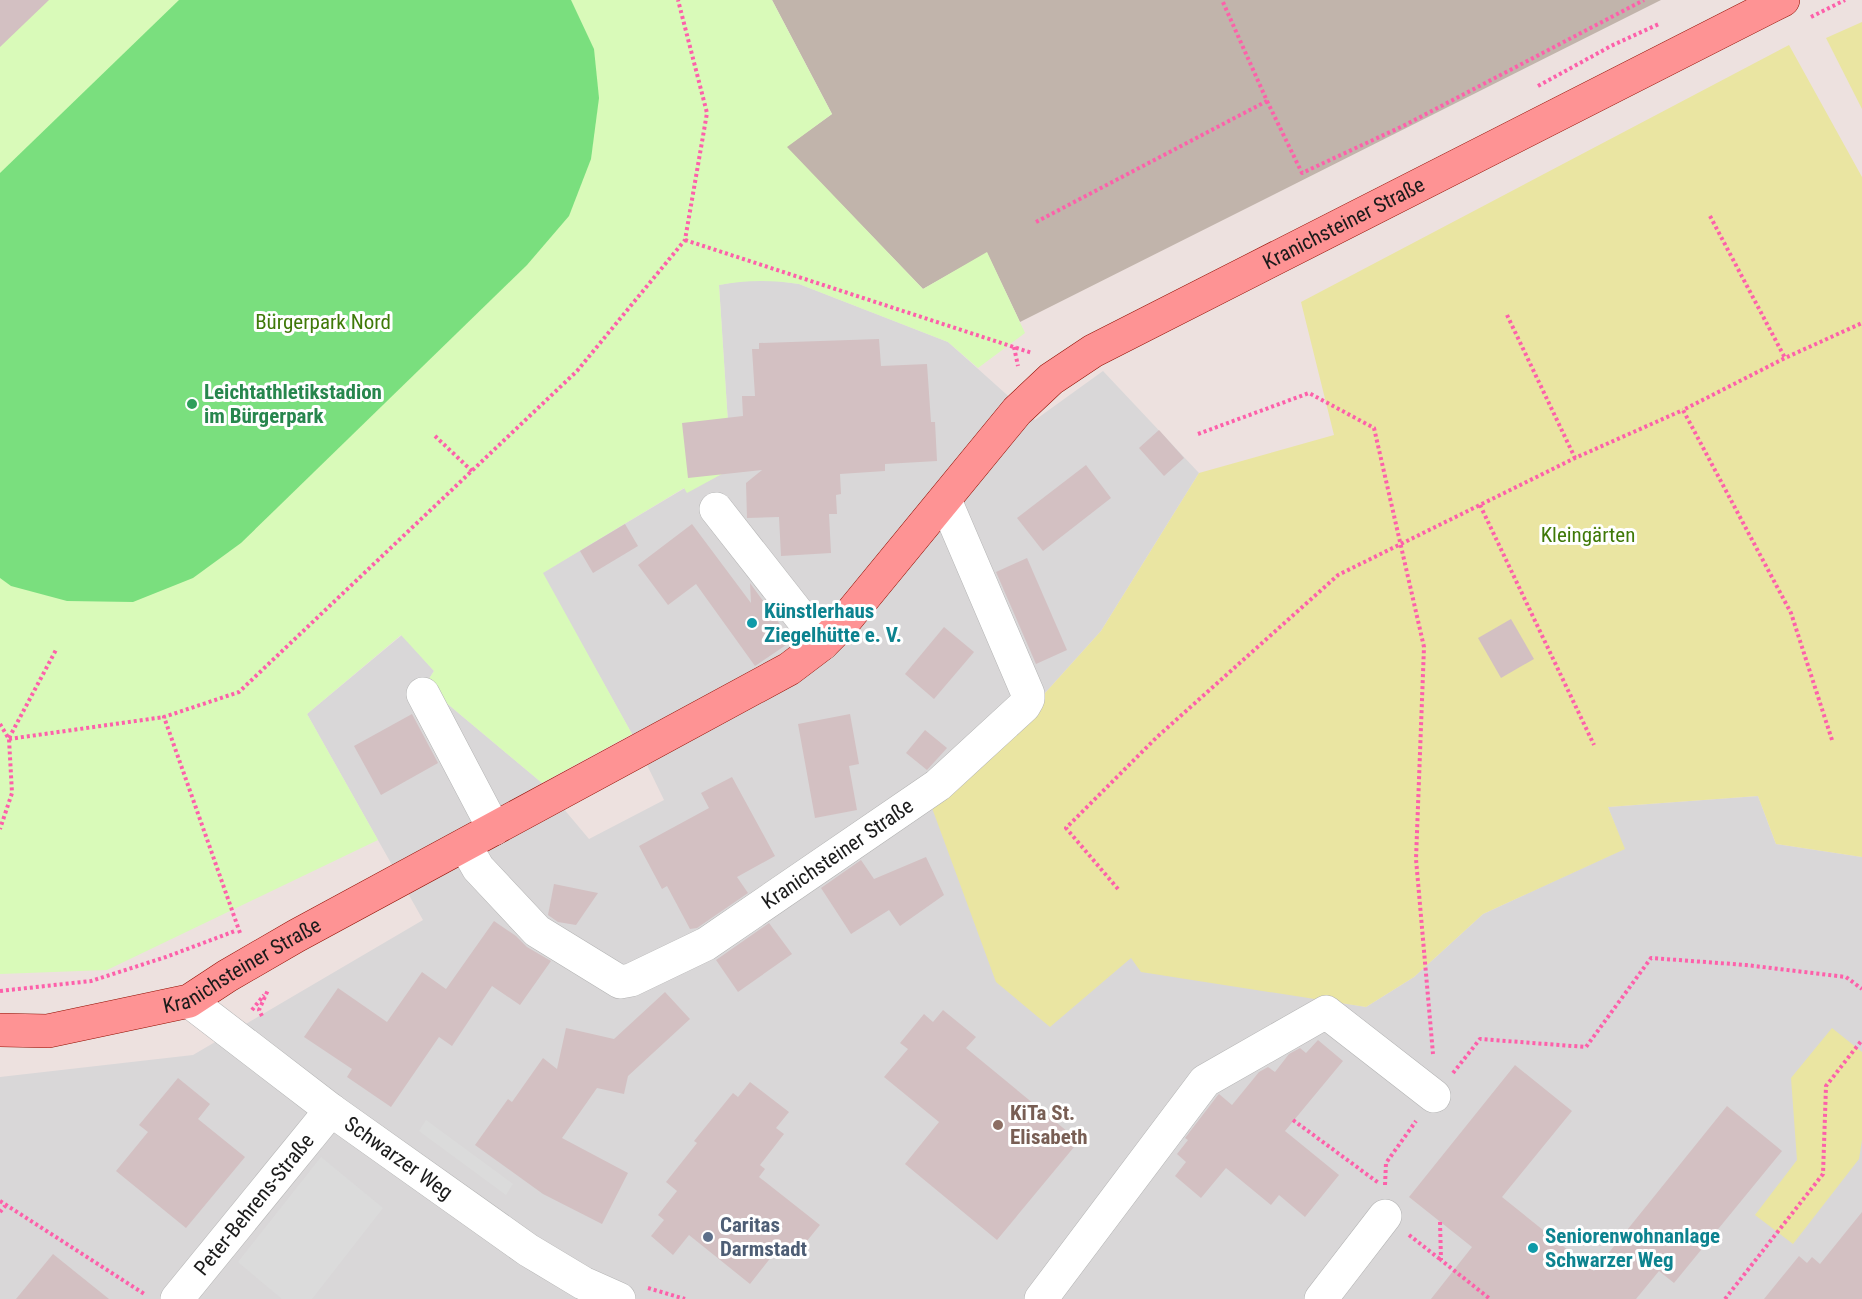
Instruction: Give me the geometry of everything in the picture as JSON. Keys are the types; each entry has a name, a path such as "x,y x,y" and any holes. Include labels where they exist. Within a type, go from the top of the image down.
{"main road":[{"name":"Kranichsteiner Straße","path":"0,1030 48,1031 189,1001 296,936 789,669 822,644 843,623 1017,411 1051,379 1093,351 1794,10"}],"street":[{"name":"Kranichsteiner Straße","path":"465,845 478,868 537,931 620,982 631,980 706,944 938,785 1024,706 1028,699 1028,693 945,500"},
{"path":"716,509 822,644"},
{"path":"423,694 494,829"},
{"name":"Schwarzer Weg","path":"189,1001 331,1110 528,1250 583,1282 619,1299"},
{"path":"1041,1299 1205,1081 1326,1011 1434,1096"},
{"name":"Peter-Behrens-Straße","path":"177,1299 331,1110"},
{"path":"1321,1299 1385,1216"}],"path":[{"path":"9,739 164,717 239,692 577,371 685,240 707,113 678,0"},
{"path":"1222,0 1302,173 1403,126 1644,0"},
{"path":"1794,10 1845,0"},
{"path":"1036,222 1267,101"},
{"path":"1710,216 1785,358"},
{"path":"685,240 1041,356"},
{"path":"1508,315 1575,458"},
{"path":"1118,889 1066,828 1157,737 1338,575 1575,458 1683,410 1785,358 1862,323"},
{"path":"1198,434 1309,393 1374,428 1424,647 1416,859 1432,1028 1434,1096"},
{"path":"1683,410 1791,612 1832,740"},
{"path":"435,436 472,471"},
{"path":"1480,505 1594,745"},
{"path":"9,739 57,648"},
{"path":"0,991 91,981 166,957 238,930 164,717"},
{"path":"0,724 9,739 12,793 0,829"},
{"path":"1293,1120 1385,1188 1386,1163 1434,1096 1480,1039 1586,1047 1651,958 1746,965 1846,977 1862,989"},
{"path":"1725,1299 1823,1174 1826,1086 1862,1040"},
{"path":"0,1201 153,1299"},
{"path":"0,1212 5,1206"},
{"path":"1385,1216 1490,1299"},
{"path":"1440,1222 1441,1260"}],"shaded area":[{"path":"772,0 1661,0 1020,322 987,253 923,289 786,147 832,114"},
{"path":"741,281 777,281 799,284 948,342 1035,420 1103,371 1199,473 1101,631 971,775 1131,957 1296,995 1366,1007 1414,977 1483,914 1624,849 1608,807 1758,796 1776,844 1862,857 1862,1299 0,1299 0,1077 193,1055 423,920 307,714 402,635 434,671 425,685 542,783 589,839 664,800 632,734 542,573 685,488 687,492 731,469 719,285"},
{"path":"426,1120 513,1184 506,1195 419,1131"},
{"path":"321,1157 383,1208 312,1299 282,1299 238,1262"}],"green space":[{"name":"Bürgerpark Nord","path":"0,0 772,0 832,114 787,147 923,289 987,252 1025,333 978,368 948,342 799,284 759,281 719,285 731,469 687,493 684,488 543,573 632,734 542,783 425,685 434,671 401,635 307,714 378,840 107,970 0,974"},
{"name":"Leichtathletikstadion im Bürgerpark","path":"179,0 571,0 594,49 599,98 591,159 569,216 527,265 241,543 193,578 133,602 67,601 11,586 0,578 0,173"},
{"path":"1862,22 1862,109 1826,38"},
{"name":"Kleingärten","path":"1789,45 1862,177 1862,857 1776,844 1758,796 1608,807 1625,849 1483,914 1414,977 1366,1007 1141,972 1131,958 1050,1027 996,982 932,808 971,775 1101,631 1199,473 1334,435 1301,302"},
{"path":"1832,1028 1862,1052 1862,1140 1859,1159 1793,1244 1755,1215 1797,1160 1791,1078"}],"building":[{"path":"0,0 49,0 0,47"},
{"path":"879,339 881,366 927,364 931,422 935,422 937,461 885,464 885,471 840,474 841,494 836,495 837,514 829,514 831,553 781,556 779,517 747,518 746,483 762,470 688,478 682,423 743,416 742,396 755,396 752,349 759,349 759,343"},
{"path":"1159,430 1184,458 1164,476 1139,448"},
{"path":"1086,465 1111,498 1043,551 1017,518"},
{"path":"625,524 638,546 593,573 580,551"},
{"path":"692,524 751,603 750,583 792,641 755,666 696,584 668,605 638,565"},
{"path":"1027,558 1067,650 1036,664 996,572"},
{"path":"1511,619 1534,659 1501,678 1478,638"},
{"path":"944,627 974,652 934,699 905,674"},
{"path":"412,714 438,763 381,795 354,746"},
{"path":"850,714 859,764 849,766 857,810 815,818 798,724"},
{"path":"925,730 947,748 927,770 906,753"},
{"path":"732,777 775,856 737,877 748,893 697,928 690,929 667,886 662,889 639,846 709,808 701,793"},
{"path":"926,857 944,895 900,926 889,910 851,934 821,888 861,860 874,879"},
{"path":"554,884 598,893 576,925 558,922 548,915"},
{"path":"494,921 516,936 527,947 551,961 520,1005 492,986 452,1046 439,1037 391,1107 347,1077 352,1069 304,1037 338,988 387,1022 422,972 446,989"},
{"path":"769,923 792,954 738,992 716,960"},
{"path":"665,992 690,1019 628,1076 624,1094 597,1088 562,1138 628,1173 602,1224 543,1194 475,1145 508,1099 512,1102 543,1058 557,1069 566,1028 614,1039"},
{"name":"KiTa St. Elisabeth","path":"943,1010 976,1037 966,1048 1079,1141 997,1240 905,1164 939,1122 884,1077 908,1049 900,1043 924,1014 933,1022"},
{"path":"1318,1040 1343,1061 1285,1131 1339,1175 1305,1217 1279,1195 1271,1205 1226,1168 1201,1198 1175,1176 1186,1162 1177,1154 1188,1140 1185,1138 1219,1094 1232,1105 1259,1072 1268,1067 1275,1072 1289,1054 1300,1048 1306,1053"},
{"path":"1515,1065 1572,1111 1502,1197 1594,1271 1727,1106 1782,1151 1674,1283 1659,1271 1636,1299 1431,1299 1472,1247 1409,1197"},
{"path":"178,1078 210,1104 198,1119 245,1157 186,1228 116,1171 148,1132 139,1125"},
{"path":"750,1082 789,1112 776,1128 784,1134 760,1165 765,1169 759,1177 820,1225 793,1258 779,1247 750,1284 689,1235 673,1255 651,1236 664,1220 658,1215 677,1191 666,1182 697,1143 694,1141 733,1093 738,1097"},
{"path":"1862,1212 1862,1299 1764,1299 1799,1256 1807,1263 1812,1257 1820,1264"},
{"path":"53,1254 109,1299 16,1299"}],"place":[{"name":"Leichtathletikstadion im Bürgerpark","path":"192,404"},
{"name":"Künstlerhaus Ziegelhütte e. V.","path":"752,623"},
{"name":"KiTa St. Elisabeth","path":"998,1125"},
{"name":"Caritas Darmstadt","path":"708,1237"},
{"name":"Seniorenwohnanlage Schwarzer Weg","path":"1533,1248"}]}
